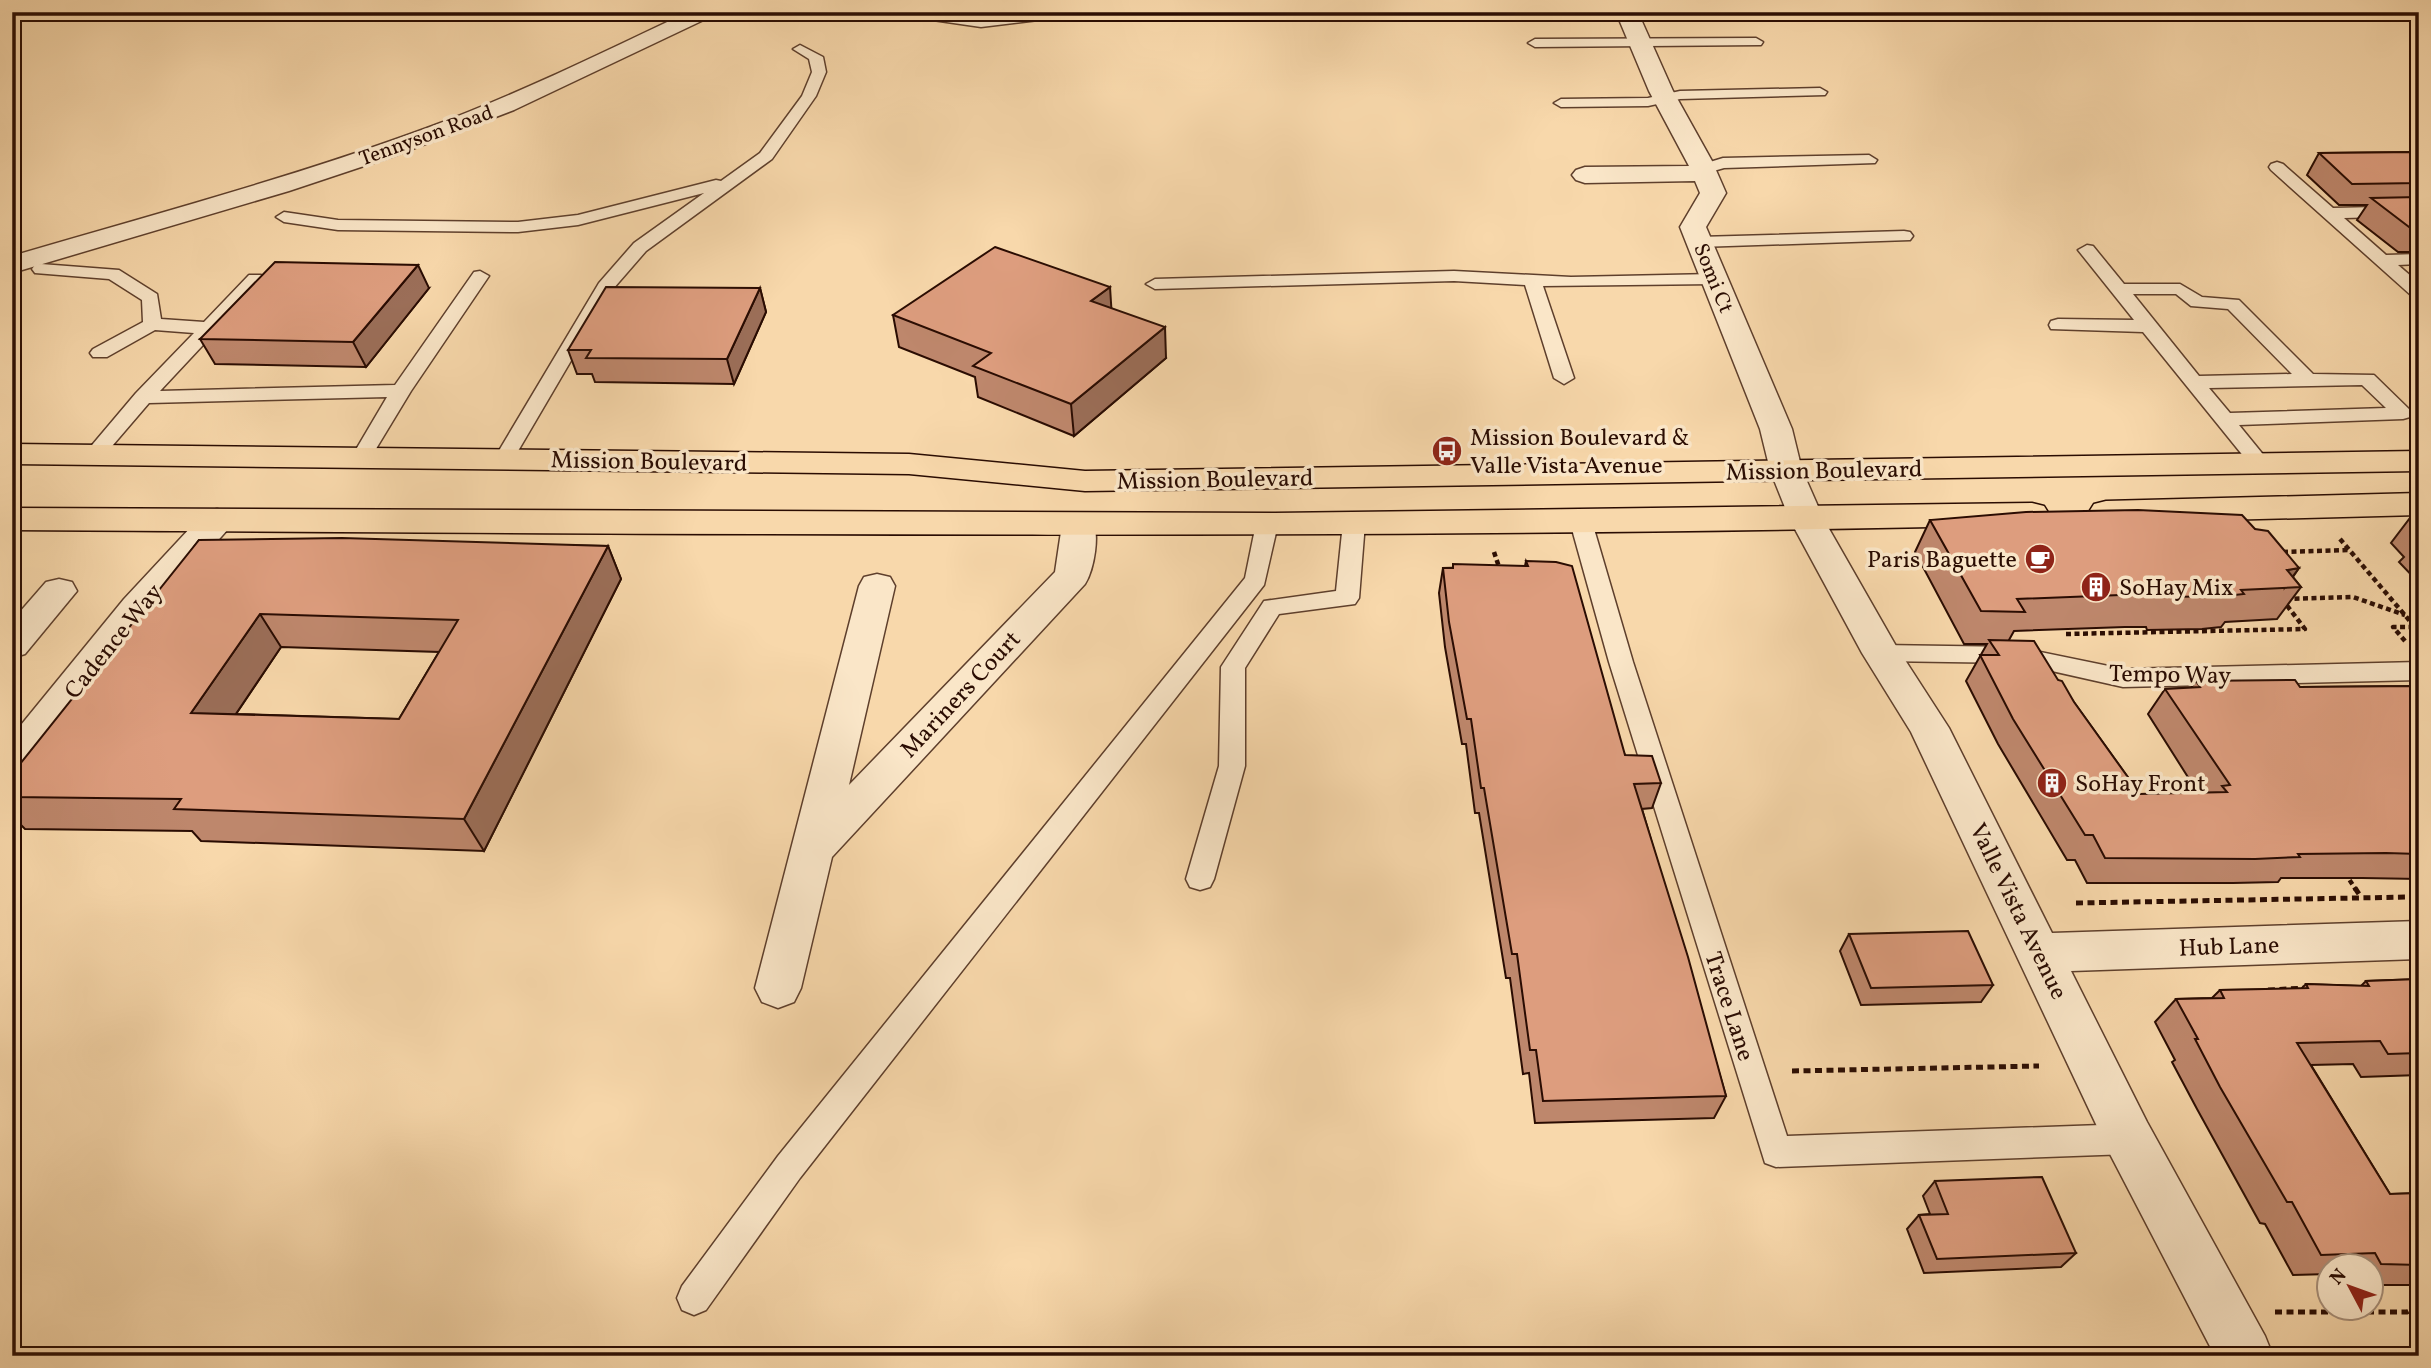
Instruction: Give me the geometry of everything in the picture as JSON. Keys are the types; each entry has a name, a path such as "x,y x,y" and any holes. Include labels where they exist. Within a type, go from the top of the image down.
{"main road":[{"name":"Mission Boulevard","path":"12,454 909,464 1085,481 2419,461"},
{"name":"Mission Boulevard","path":"12,519 1267,524 1807,520 2419,504"}],"street":[{"name":"Tennyson Road","path":"12,265 136,230 438,132 507,104 705,12"},
{"path":"919,12 981,21 1020,14 1055,12"},
{"name":"Somi Ct","path":"1634,29 1664,97 1713,193 1693,227 1776,429 1786,470"},
{"path":"1585,175 1689,175 1703,169"},
{"name":"Tennyson Road","path":"12,281 136,230"},
{"name":"Valle Vista Avenue","path":"1786,470 1807,520 1881,653 1929,728 2129,1139 2245,1356"},
{"name":"Cadence Way","path":"12,765 137,608 217,520"},
{"name":"Mariners Court","path":"813,849 1072,576 1079,525"},
{"name":"Mariners Court","path":"778,988 877,586"},
{"path":"20,627 59,591"},
{"name":"Hub Lane","path":"2040,953 2419,940"}],"lane":[{"path":"1535,43 1634,29 1756,42"},
{"path":"504,459 605,287 640,247 766,156 810,96 819,72 816,57 800,49"},
{"path":"1561,103 1647,102 1664,97 1820,92"},
{"path":"1703,169 1723,163 1869,160"},
{"path":"2303,167 2277,167 2419,293"},
{"path":"284,217 338,225 518,227 578,220 730,181"},
{"path":"2329,213 2419,211"},
{"path":"1699,242 1904,236"},
{"path":"2087,250 2260,463"},
{"path":"2381,260 2419,259"},
{"path":"41,269 113,274 151,298 152,324"},
{"path":"361,458 401,391 481,276"},
{"path":"1155,284 1454,276 1571,282 1714,279"},
{"path":"94,455 143,397 255,279"},
{"path":"1532,280 1564,378"},
{"path":"2118,289 2180,289 2197,302 2233,304 2309,381"},
{"path":"100,352 152,324 208,328"},
{"path":"2058,325 2148,326"},
{"path":"2194,382 2367,379 2403,412 2225,419"},
{"path":"143,397 401,391"},
{"name":"Trace Lane","path":"1581,522 1621,662 1776,1152 2129,1139"},
{"path":"1200,879 1232,766 1233,667 1272,607 1347,598 1354,523"},
{"path":"694,1298 789,1167 1256,580 1267,524"},
{"name":"Tempo Way","path":"1881,653 2016,655 2123,678 2419,671"}],"path":[{"path":"2335,533 2417,627"},
{"path":"1493,545 1503,581"},
{"path":"2281,552 2350,550"},
{"path":"2057,634 2305,629 2282,599 2353,597 2405,615"},
{"path":"2407,644 2393,627 2417,627"},
{"path":"2343,870 2362,898"},
{"path":"2076,903 2419,897"},
{"path":"1792,1072 2039,1066"},
{"path":"2270,1312 2407,1312 2419,1306"}],"building":[{"path":"2419,152 2419,183 2352,184 2319,153"},
{"path":"2419,197 2419,230 2413,230 2371,198"},
{"path":"995,247 1110,287 1091,301 1165,327 1071,404 973,366 991,353 893,315"},
{"path":"275,262 418,265 353,342 200,339"},
{"path":"606,287 760,288 727,359 586,358 591,350 568,350"},
{"path":"2138,510 2242,515 2255,529 2268,531 2299,568 2287,570 2301,587 2241,590 2244,594 2225,596 2169,597 2146,594 2017,599 2025,612 1981,611 1930,520 2026,512"},
{"path":"342,538 608,546 464,819 174,809 181,799 12,797 12,774 199,540","holes":["260,614 458,620 399,719 191,713"]},
{"path":"1526,561 1556,562 1572,566 1625,755 1652,756 1661,783 1634,784 1688,957 1726,1096 1543,1101 1536,1050 1530,1050 1517,954 1512,954 1471,719 1467,719 1449,622 1443,568 1453,568 1453,564 1528,566"},
{"path":"1989,640 2034,641 2058,680 2062,681 2140,794 2227,792 2222,786 2230,785 2165,689 2200,687 2196,681 2295,680 2300,687 2419,686 2419,854 2298,854 2300,857 2255,859 2105,858 2093,835 2085,835 2013,719 1980,655 1999,655"},
{"path":"1968,931 1993,985 1871,988 1849,934"},
{"path":"2419,979 2419,1053 2388,1054 2380,1041 2297,1043 2390,1194 2419,1193 2419,1265 2386,1264 2386,1252 2319,1252 2292,1202 2287,1202 2220,1087 2176,999 2224,998 2220,990 2308,988 2306,984 2369,986 2366,981"},
{"path":"2042,1177 2076,1253 1937,1259 1919,1215 1948,1214 1935,1181"}],"place":[{"name":"Mission Boulevard & Valle Vista Avenue","path":"1447,451"},
{"name":"Paris Baguette","path":"2040,559"},
{"name":"SoHay Mix","path":"2096,587"},
{"name":"SoHay Front","path":"2052,783"}]}
